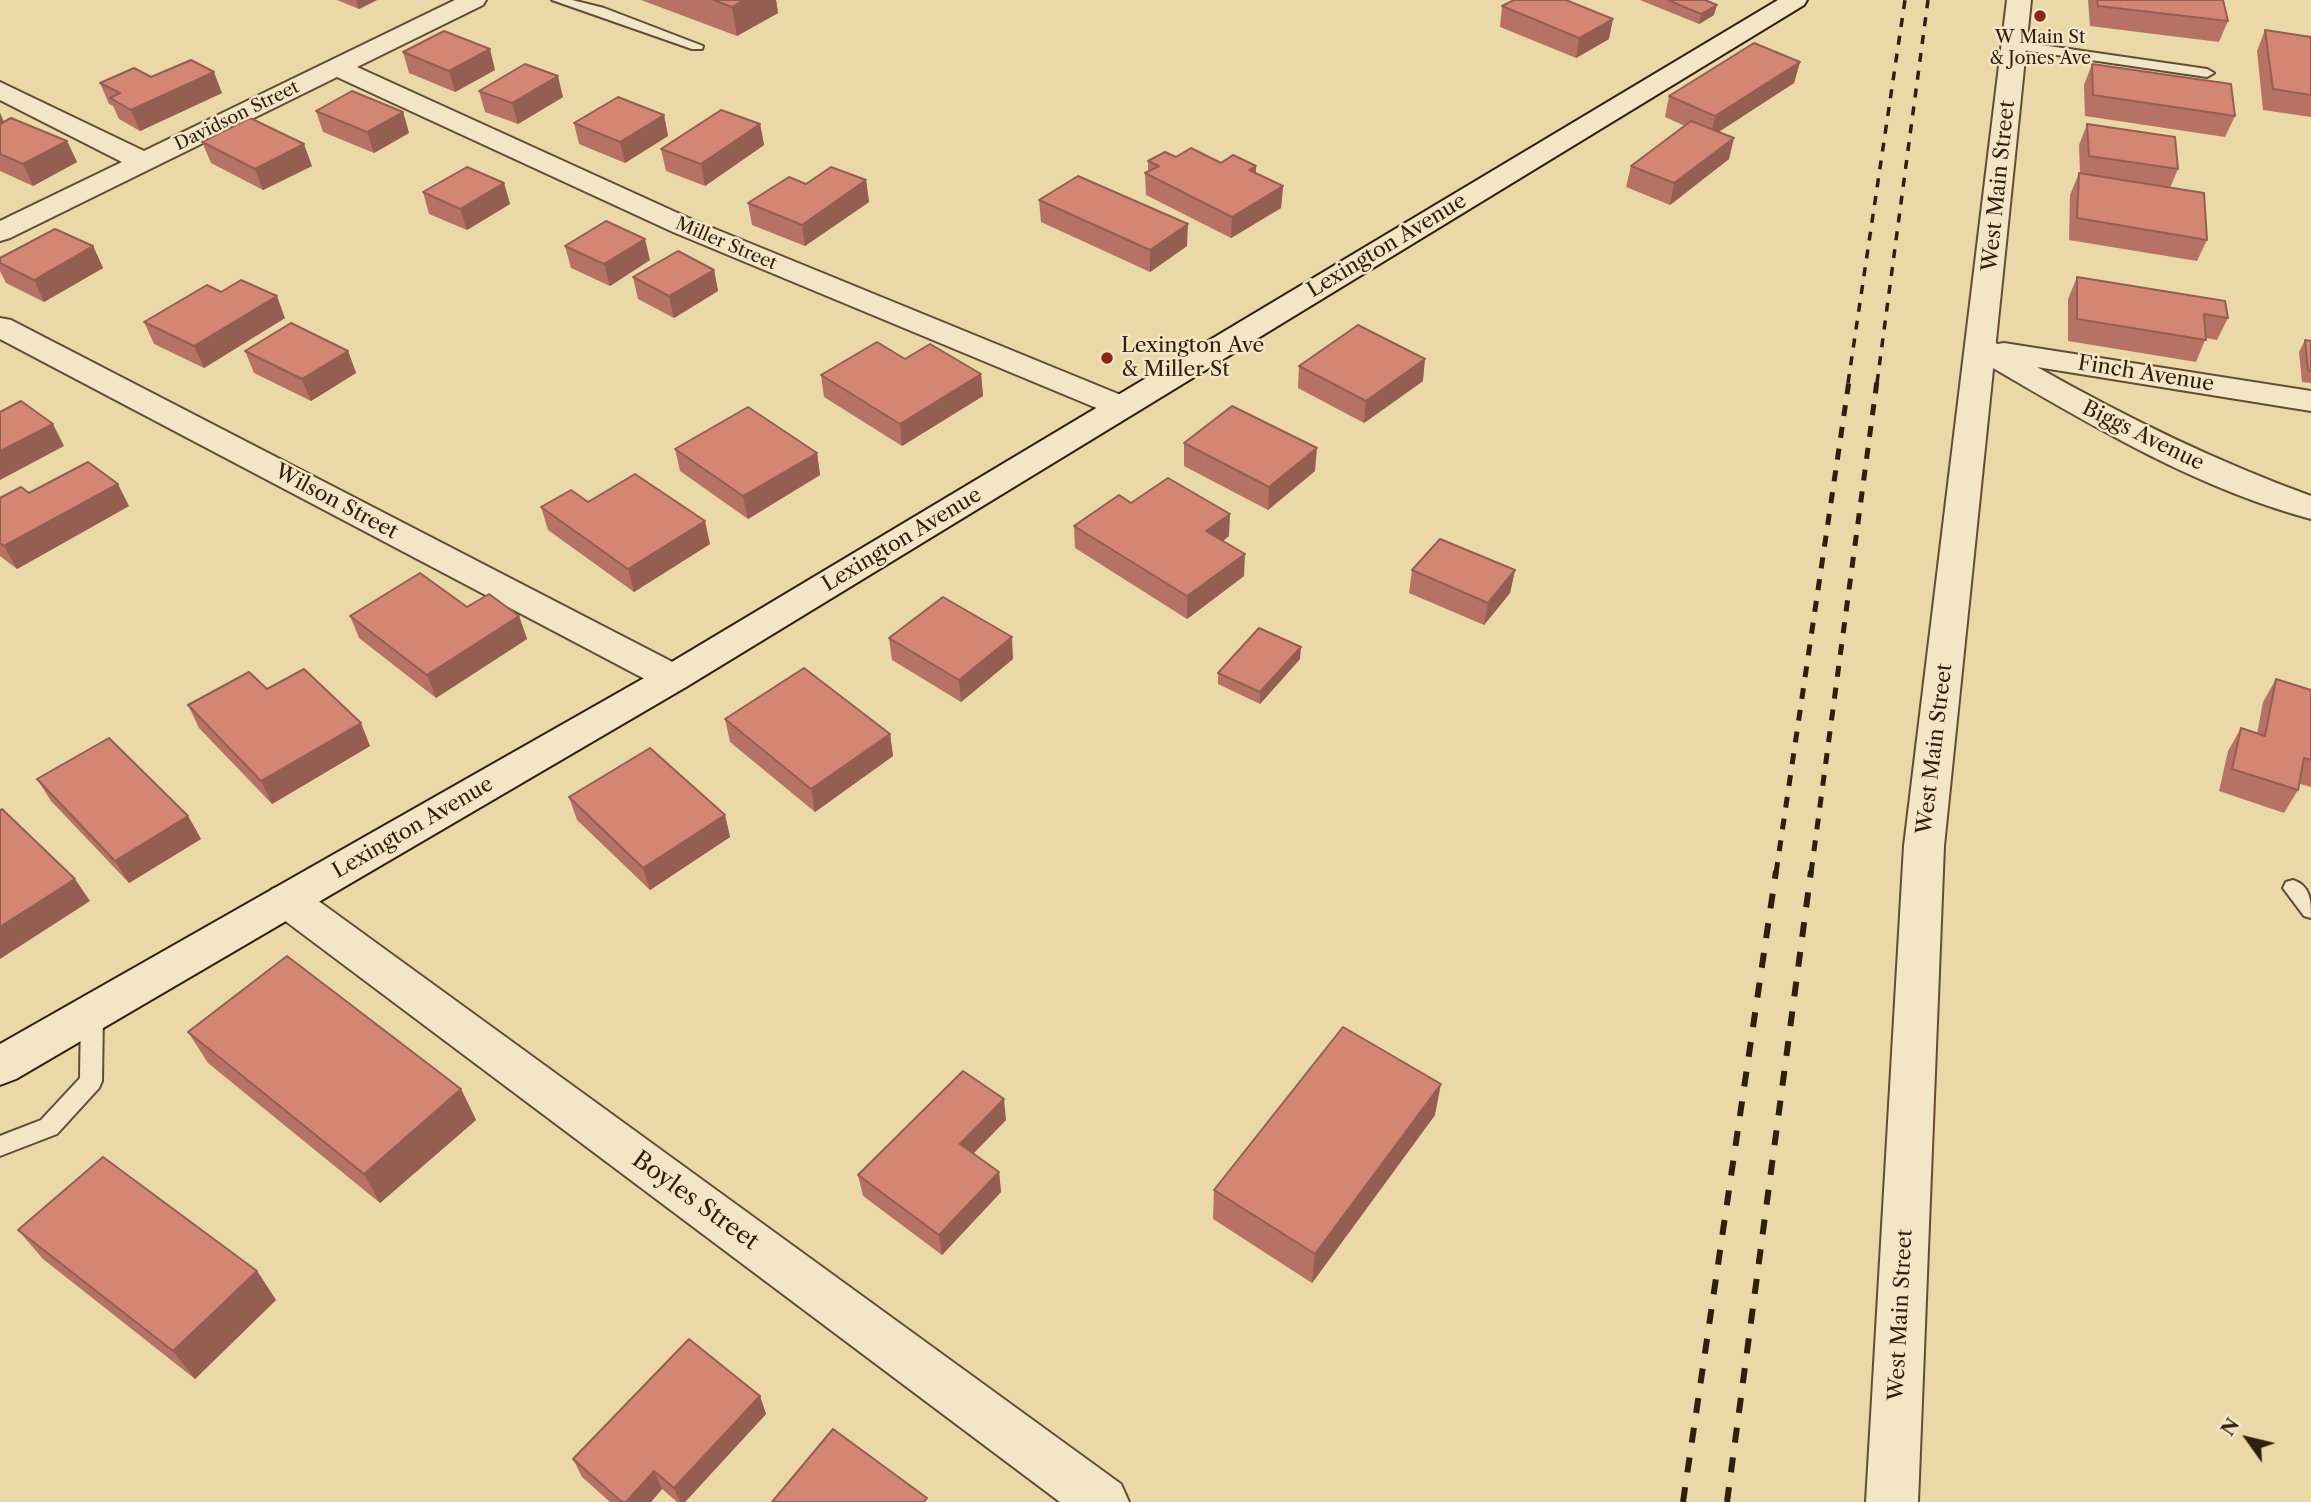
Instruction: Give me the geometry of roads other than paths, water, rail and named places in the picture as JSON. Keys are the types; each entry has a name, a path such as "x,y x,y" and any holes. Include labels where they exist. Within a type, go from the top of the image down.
{"street":[{"name":"Davidson Street","path":"0,232 474,0"},
{"name":"Lexington Avenue","path":"0,1066 673,678 1796,0"},
{"name":"West Main Street","path":"1892,1502 1924,846 2019,0"},
{"name":"Miller Street","path":"336,67 682,226 1122,407"},
{"path":"0,90 144,162"},
{"name":"Wilson Street","path":"0,327 673,678"},
{"name":"Finch Avenue","path":"1982,348 2311,401"},
{"name":"Biggs Avenue","path":"1982,348 2112,423 2229,478 2311,508"},
{"name":"Boyles Street","path":"287,900 1103,1502"}],"lane":[{"path":"558,0 600,11 697,46"},
{"path":"2014,45 2207,74"},
{"path":"2293,888 2311,910"},
{"path":"0,1146 49,1127 92,1081 92,1013"}],"railway":[{"path":"1848,383 1905,0"},
{"path":"1877,383 1928,0"},
{"path":"1776,873 1849,381"},
{"path":"1811,873 1877,381"},
{"path":"1683,1502 1776,871"},
{"path":"1727,1502 1811,871"}],"place":[{"name":"W Main St & Jones Ave","path":"2040,16"},
{"name":"Lexington Ave & Miller St","path":"1107,358"}]}
